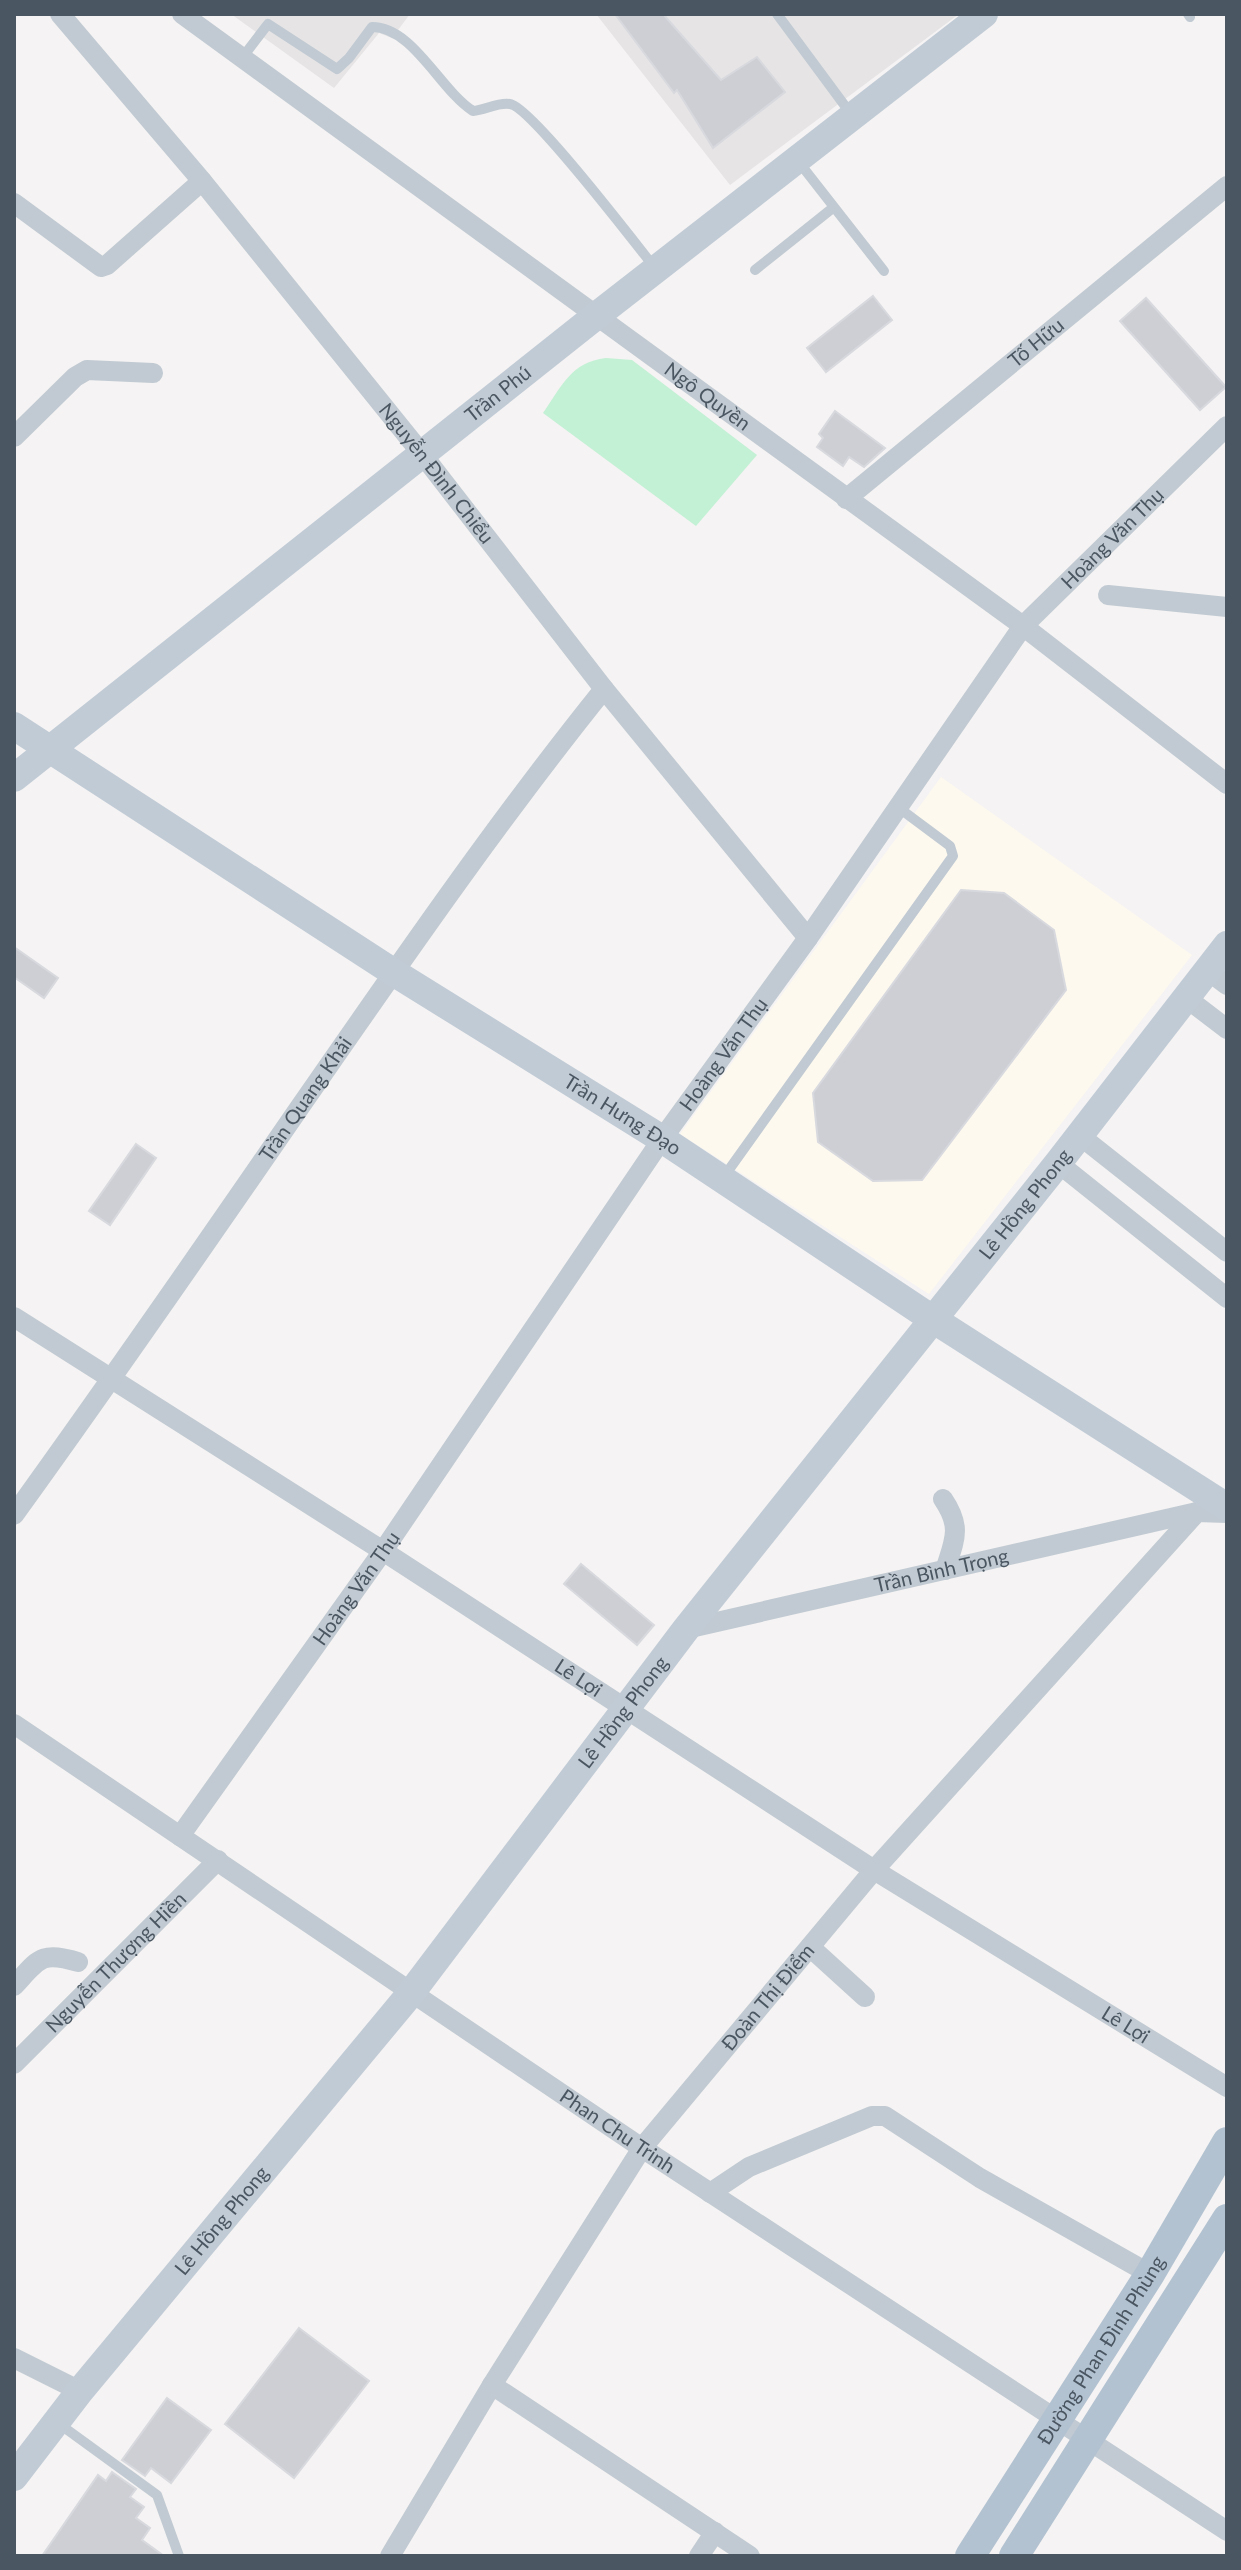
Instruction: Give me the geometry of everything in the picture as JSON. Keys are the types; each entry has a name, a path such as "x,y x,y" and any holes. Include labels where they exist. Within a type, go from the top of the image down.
{"main road":[{"name":"Đường Phan Đình Phùng","path":"970,2556 1150,2274 1227,2142"},
{"name":"Đường Phan Đình Phùng","path":"1014,2556 1227,2219"}],"street":[{"name":"Nguyễn Đình Chiểu","path":"60,14 202,181 422,454 604,689 808,938"},
{"name":"Ngô Quyền","path":"182,14 1023,626 1227,784"},
{"name":"Trần Phú","path":"14,778 596,316 984,14"},
{"path":"14,203 101,267 202,181"},
{"name":"Tố Hữu","path":"846,499 1227,186"},
{"path":"14,437 75,377 87,370 153,373"},
{"name":"Hoàng Văn Thụ","path":"180,1836 383,1551 662,1139 808,938 1023,626 1223,437"},
{"path":"1108,595 1227,607"},
{"name":"Trần Quang Khải","path":"14,1515 393,972 534,776 604,689"},
{"name":"Trần Hưng Đạo","path":"14,726 393,972 662,1139 1227,1510"},
{"name":"Lê Hồng Phong","path":"14,2477 80,2391 411,1993 686,1629 931,1318 1058,1163 1185,997 1217,977 1227,945"},
{"path":"1185,997 1227,1029"},
{"path":"1079,1135 1227,1252"},
{"path":"1058,1163 1227,1298"},
{"name":"Lê Lợi","path":"14,1317 383,1551 874,1870 1227,2087"},
{"path":"943,1499 954,1515 957,1527 945,1570"},
{"path":"1197,1512 1227,1510"},
{"name":"Trần Bình Trọng","path":"686,1629 1197,1512"},
{"name":"Đoàn Thị Điểm","path":"390,2556 492,2385 642,2148 874,1870 1197,1512"},
{"name":"Phan Chu Trinh","path":"14,1724 642,2148 1227,2531"},
{"name":"Nguyễn Thượng Hiền","path":"14,2064 218,1860"},
{"path":"810,1947 865,1997"},
{"path":"14,1986 38,1960 53,1955 78,1962"},
{"path":"710,2193 749,2167 872,2116 885,2116 980,2178 1150,2274"},
{"path":"14,2358 80,2391"},
{"path":"492,2385 750,2556"},
{"path":"699,2556 715,2532"}],"lane":[{"path":"777,14 853,116"},
{"path":"242,58 268,24 337,69 372,27 384,27 408,43 473,111 505,104 517,107 564,155 656,269"},
{"path":"797,160 884,271"},
{"path":"755,270 834,207"},
{"path":"722,1179 953,856 950,846 899,808"},
{"path":"57,2422 157,2495 179,2556"}],"shaded area":[{"path":"231,14 410,14 392,38 379,33 334,88"},
{"path":"596,14 959,14 730,185"},
{"path":"941,777 1192,955 929,1294 680,1134"}],"green space":[{"path":"594,360 632,360 757,455 696,526 543,413 576,370"}],"building":[{"path":"615,14 663,14 721,80 757,57 785,92 713,148 677,90 674,93"},
{"path":"873,296 892,320 826,372 807,348"},
{"path":"1146,298 1226,387 1200,410 1120,321"},
{"path":"835,411 885,448 864,467 849,457 843,466 817,447 823,438 819,434"},
{"path":"961,890 1004,893 1054,930 1066,990 922,1180 873,1181 818,1142 813,1093"},
{"path":"14,947 58,978 44,998 14,977"},
{"path":"136,1144 156,1158 110,1225 89,1211"},
{"path":"581,1564 654,1625 637,1645 564,1584"},
{"path":"299,2328 369,2381 294,2478 225,2424"},
{"path":"167,2398 211,2430 171,2483 151,2468 145,2476 122,2460"},
{"path":"112,2472 136,2489 130,2497 144,2507 136,2518 150,2528 142,2540 164,2556 42,2556 98,2475 106,2481"}]}
